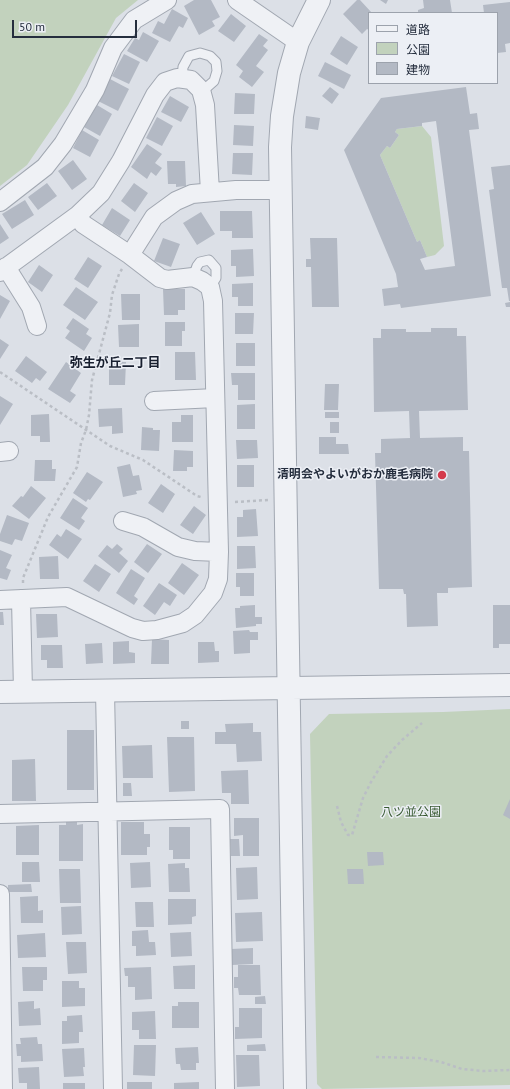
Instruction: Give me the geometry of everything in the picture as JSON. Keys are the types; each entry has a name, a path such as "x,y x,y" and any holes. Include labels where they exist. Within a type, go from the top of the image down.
{"street":[{"path":"0,202 45,167 63,144 95,90 113,48 134,20 167,0"},
{"path":"237,0 298,42"},
{"path":"294,1089 280,147 282,116 289,73 298,42 319,0"},
{"path":"37,326 32,308 3,269 78,215 101,193 121,161 155,95 165,82 178,78 191,80 201,90 205,105 210,192"},
{"path":"130,255 154,217 176,201 192,194 236,190 281,190"},
{"path":"0,600 67,597 132,628 143,631 157,630 184,623 195,615 213,593 218,579 219,552 213,301 210,288 202,281 193,277 167,280 160,278 130,255 83,224 78,215"},
{"path":"154,401 215,398"},
{"path":"123,521 144,527 178,547 195,552 219,552"},
{"path":"21,599 23,692"},
{"path":"0,692 510,685"},
{"path":"105,691 114,1089"},
{"path":"0,814 108,813 220,809 225,1089"},
{"path":"0,894 3,1089"}],"lane":[{"path":"182,78 183,67 190,56 200,53 210,56 216,62 217,71 214,81 206,88 201,90"}],"path":[{"path":"21,599 23,578 48,517 77,467 81,443 86,430 92,380 110,313 112,295 119,274 130,255"},
{"path":"0,372 110,446 143,460 197,496 218,502 270,500"},
{"path":"337,806 341,822 348,834 352,835 363,798 370,782 387,756 402,740 422,723"},
{"path":"376,1057 419,1058 440,1062 462,1069 483,1071 510,1070"}],"green space":[{"path":"0,0 138,0 116,18 68,105 27,165 0,186"},
{"path":"422,126 431,137 444,246 435,255 427,257 420,240 417,242 380,155 387,146 390,148 399,135 395,132 397,129"},
{"name":"八ツ並公園","path":"510,709 510,1085 322,1089 317,1084 310,734 329,714"}],"building":[{"path":"194,0 211,0 220,17 212,21 215,26 199,35 184,6"},
{"path":"357,0 360,0 371,12 368,12 368,30 362,34 343,14"},
{"path":"380,0 388,0 386,4"},
{"path":"423,0 450,0 452,12 418,12 418,10 424,8"},
{"path":"510,2 510,43 505,44 506,52 498,53 498,12 484,12 483,5"},
{"path":"172,9 188,18 183,28 179,26 170,42 152,33 158,21 164,24"},
{"path":"231,14 246,26 234,42 218,31"},
{"path":"143,32 159,41 147,62 127,51 135,38 139,40"},
{"path":"259,34 268,40 263,46 268,50 256,66 264,72 252,87 239,77 243,71 236,65"},
{"path":"341,36 358,47 347,65 330,54"},
{"path":"124,54 140,62 129,84 112,76"},
{"path":"325,62 351,75 344,89 318,76"},
{"path":"110,79 129,89 118,111 98,101"},
{"path":"330,87 339,94 332,104 322,96"},
{"path":"466,87 470,114 477,113 479,129 469,130 491,296 401,308 400,304 384,306 382,289 398,287 396,274 344,150 381,98","holes":["436,121 455,266 425,270 420,259 427,257 420,240 417,242 380,155 387,146 390,148 399,135 395,132 397,129 422,126 422,123"]},
{"path":"235,93 255,94 254,114 234,114"},
{"path":"170,96 189,107 181,122 161,112"},
{"path":"97,105 112,114 100,136 84,127"},
{"path":"306,116 320,118 318,130 305,128"},
{"path":"157,117 173,126 162,146 146,138"},
{"path":"234,125 254,126 253,146 233,145"},
{"path":"82,130 99,140 90,157 73,148"},
{"path":"147,144 162,154 155,163 162,168 156,176 151,172 147,179 131,167"},
{"path":"233,153 253,153 252,175 232,174"},
{"path":"73,160 87,179 72,190 58,171"},
{"path":"167,161 185,161 186,186 176,187 176,184 168,184"},
{"path":"510,165 509,301 507,288 502,288 489,190 494,189 491,167"},
{"path":"47,183 57,196 38,210 28,197"},
{"path":"134,183 148,193 135,212 121,201"},
{"path":"25,200 34,215 12,229 2,214"},
{"path":"112,208 130,220 120,236 102,225"},
{"path":"220,211 252,211 253,238 232,238 232,231 220,231"},
{"path":"201,212 215,234 197,245 183,223"},
{"path":"0,224 9,238 0,244"},
{"path":"163,238 180,244 171,267 154,261"},
{"path":"310,238 337,238 339,307 312,307 311,267 306,267 306,259 311,259"},
{"path":"253,249 254,276 236,277 236,266 231,266 231,250"},
{"path":"88,257 102,266 88,288 74,279"},
{"path":"39,265 53,275 42,292 28,282"},
{"path":"253,283 253,306 238,306 238,297 232,297 232,284"},
{"path":"76,287 98,302 85,320 63,305"},
{"path":"163,289 185,289 185,310 178,310 178,315 164,315"},
{"path":"121,294 140,294 140,320 122,320"},
{"path":"0,295 10,301 0,319"},
{"path":"510,302 510,307 506,307 505,303"},
{"path":"235,313 254,313 253,334 235,334"},
{"path":"73,318 89,329 86,334 92,338 84,351 65,338 70,331 66,328"},
{"path":"165,322 185,322 185,331 182,331 182,346 165,346"},
{"path":"139,324 139,347 119,347 118,325"},
{"path":"431,328 457,328 457,336 466,336 468,410 419,411 420,438 463,437 463,451 469,451 472,587 448,588 448,593 437,593 438,626 407,627 406,594 404,594 403,589 379,589 375,453 381,453 381,439 410,438 409,411 374,412 373,338 381,338 381,329 406,329 406,332 431,332"},
{"path":"0,339 9,345 0,359"},
{"path":"236,343 255,343 255,366 236,366"},
{"path":"175,352 195,352 196,380 175,380"},
{"path":"26,356 47,372 40,381 36,378 32,383 15,371"},
{"path":"109,360 122,360 122,362 126,362 125,385 109,385"},
{"path":"66,362 81,373 70,391 76,395 70,403 48,389"},
{"path":"231,373 255,373 255,400 238,400 238,385 232,385"},
{"path":"325,384 339,384 338,410 324,410"},
{"path":"0,396 13,404 0,425"},
{"path":"255,404 255,429 237,429 237,405"},
{"path":"122,408 123,433 112,434 112,426 99,427 98,409"},
{"path":"325,412 339,412 339,418 325,418"},
{"path":"49,414 50,442 40,442 40,436 31,436 31,415"},
{"path":"181,415 193,415 193,442 172,442 172,422 181,422"},
{"path":"330,422 339,422 339,433 330,433"},
{"path":"142,427 160,430 159,451 141,450"},
{"path":"319,437 336,437 336,444 348,444 349,454 319,454"},
{"path":"236,440 257,440 258,458 237,459"},
{"path":"174,450 193,451 193,467 187,467 187,471 173,471"},
{"path":"35,460 52,460 52,469 56,469 55,481 34,481"},
{"path":"130,464 133,476 139,475 142,490 136,491 137,494 123,497 117,467"},
{"path":"237,465 254,465 254,487 237,487"},
{"path":"87,472 103,482 90,500 88,499 86,502 73,493"},
{"path":"161,484 175,494 163,513 148,503"},
{"path":"31,486 46,498 29,519 12,506 21,496 23,497"},
{"path":"73,498 88,508 81,518 85,521 79,530 60,518"},
{"path":"194,506 206,515 193,534 180,525"},
{"path":"256,509 258,536 237,537 237,517 243,517 243,510"},
{"path":"7,515 29,523 22,541 15,539 12,545 0,541 0,534"},
{"path":"66,529 82,539 68,559 49,545 57,534 61,537"},
{"path":"117,544 123,549 119,553 128,561 119,573 98,556 107,545 112,549"},
{"path":"147,544 162,554 148,573 134,562"},
{"path":"237,546 255,546 256,568 237,569"},
{"path":"0,550 12,555 6,568 11,570 7,580 0,578"},
{"path":"58,556 59,579 40,579 39,557"},
{"path":"182,563 199,575 184,595 168,583"},
{"path":"95,564 111,574 99,592 83,581"},
{"path":"131,569 145,578 134,596 138,599 134,605 116,593"},
{"path":"236,573 254,573 254,596 240,596 240,587 236,587"},
{"path":"159,583 177,595 170,606 164,602 155,615 143,606"},
{"path":"255,605 255,617 262,617 262,624 236,628 235,608 240,608 240,606"},
{"path":"493,605 510,605 510,644 499,644 499,648 493,648"},
{"path":"0,612 3,612 4,625 0,625"},
{"path":"36,614 57,614 58,637 37,638"},
{"path":"249,630 250,632 258,632 258,640 250,640 250,653 234,654 233,631"},
{"path":"152,639 169,640 169,664 151,664"},
{"path":"129,641 129,652 135,653 135,663 113,664 113,642"},
{"path":"198,642 214,642 215,651 219,651 219,662 198,663"},
{"path":"102,643 103,663 86,664 85,644"},
{"path":"41,645 62,645 63,668 47,668 47,660 41,660"},
{"path":"181,721 189,721 189,729 181,729"},
{"path":"253,723 253,732 261,732 262,761 237,762 236,744 215,744 215,732 226,732 225,724"},
{"path":"67,730 94,730 94,790 67,790"},
{"path":"167,737 194,737 195,791 169,792"},
{"path":"152,745 153,778 123,778 122,746"},
{"path":"35,759 36,801 12,801 12,760"},
{"path":"248,770 249,804 231,804 231,793 222,793 221,771"},
{"path":"123,783 131,783 132,796 123,796"},
{"path":"510,799 510,819 503,815"},
{"path":"234,818 259,818 259,856 243,856 243,835 234,836"},
{"path":"66,821 77,821 77,825 83,824 83,861 59,861 59,825 66,825"},
{"path":"121,822 144,822 144,834 150,834 150,847 147,847 147,855 121,855"},
{"path":"39,825 39,855 16,855 16,826"},
{"path":"169,827 190,827 190,859 173,859 173,850 169,850"},
{"path":"230,839 239,839 240,856 231,856"},
{"path":"367,852 383,852 384,865 368,866"},
{"path":"22,862 39,862 40,882 22,882"},
{"path":"150,862 151,887 131,888 130,863"},
{"path":"185,863 185,868 189,868 190,892 169,892 168,864"},
{"path":"257,867 258,899 237,900 236,868"},
{"path":"59,869 80,869 81,903 60,903"},
{"path":"347,869 363,869 364,884 348,884"},
{"path":"31,884 32,892 8,892 8,885"},
{"path":"38,896 38,911 43,910 43,923 21,923 20,897"},
{"path":"168,899 196,899 196,916 192,917 192,924 168,925"},
{"path":"135,902 153,902 154,927 136,927"},
{"path":"81,906 82,934 62,935 61,907"},
{"path":"262,912 263,941 236,942 235,913"},
{"path":"148,930 149,942 155,942 156,955 136,956 136,946 132,946 132,931"},
{"path":"191,932 192,956 171,957 170,933"},
{"path":"45,933 46,957 18,958 17,935"},
{"path":"66,942 86,942 87,973 68,974"},
{"path":"253,948 253,964 232,965 231,949"},
{"path":"195,965 195,989 174,989 173,966"},
{"path":"238,965 260,965 261,995 239,995 238,988 234,988 234,977 238,977"},
{"path":"22,967 47,967 47,980 43,980 43,991 23,991"},
{"path":"151,967 152,999 135,1000 135,987 128,987 128,976 125,976 124,968"},
{"path":"62,981 79,981 79,988 85,988 85,1006 62,1007"},
{"path":"265,996 266,1004 255,1004 255,997"},
{"path":"34,1001 34,1009 40,1008 41,1025 19,1026 18,1002"},
{"path":"178,1002 199,1002 199,1028 172,1028 172,1006 178,1006"},
{"path":"239,1008 262,1008 262,1038 235,1039 235,1027 239,1027"},
{"path":"155,1011 156,1039 139,1039 139,1030 132,1030 132,1012"},
{"path":"82,1015 83,1032 79,1032 79,1043 62,1044 62,1021 67,1021 67,1016"},
{"path":"37,1037 38,1044 42,1044 43,1061 21,1062 21,1056 17,1056 16,1044 21,1044 20,1038"},
{"path":"265,1044 266,1051 247,1051 247,1045"},
{"path":"134,1045 156,1045 155,1076 133,1075"},
{"path":"198,1047 199,1063 196,1063 196,1070 181,1070 180,1064 176,1064 175,1048"},
{"path":"84,1048 84,1076 64,1077 62,1049"},
{"path":"236,1055 259,1055 260,1086 237,1087"},
{"path":"39,1067 40,1089 27,1089 27,1083 19,1083 18,1068"},
{"path":"127,1082 152,1082 152,1089 127,1089"},
{"path":"199,1082 199,1089 174,1089 174,1083"},
{"path":"63,1083 85,1083 85,1089 63,1089"}],"place":[{"name":"清明会やよいがおか鹿毛病院","path":"442,475"}],"district":[{"name":"弥生が丘二丁目","path":"115,363"}]}
